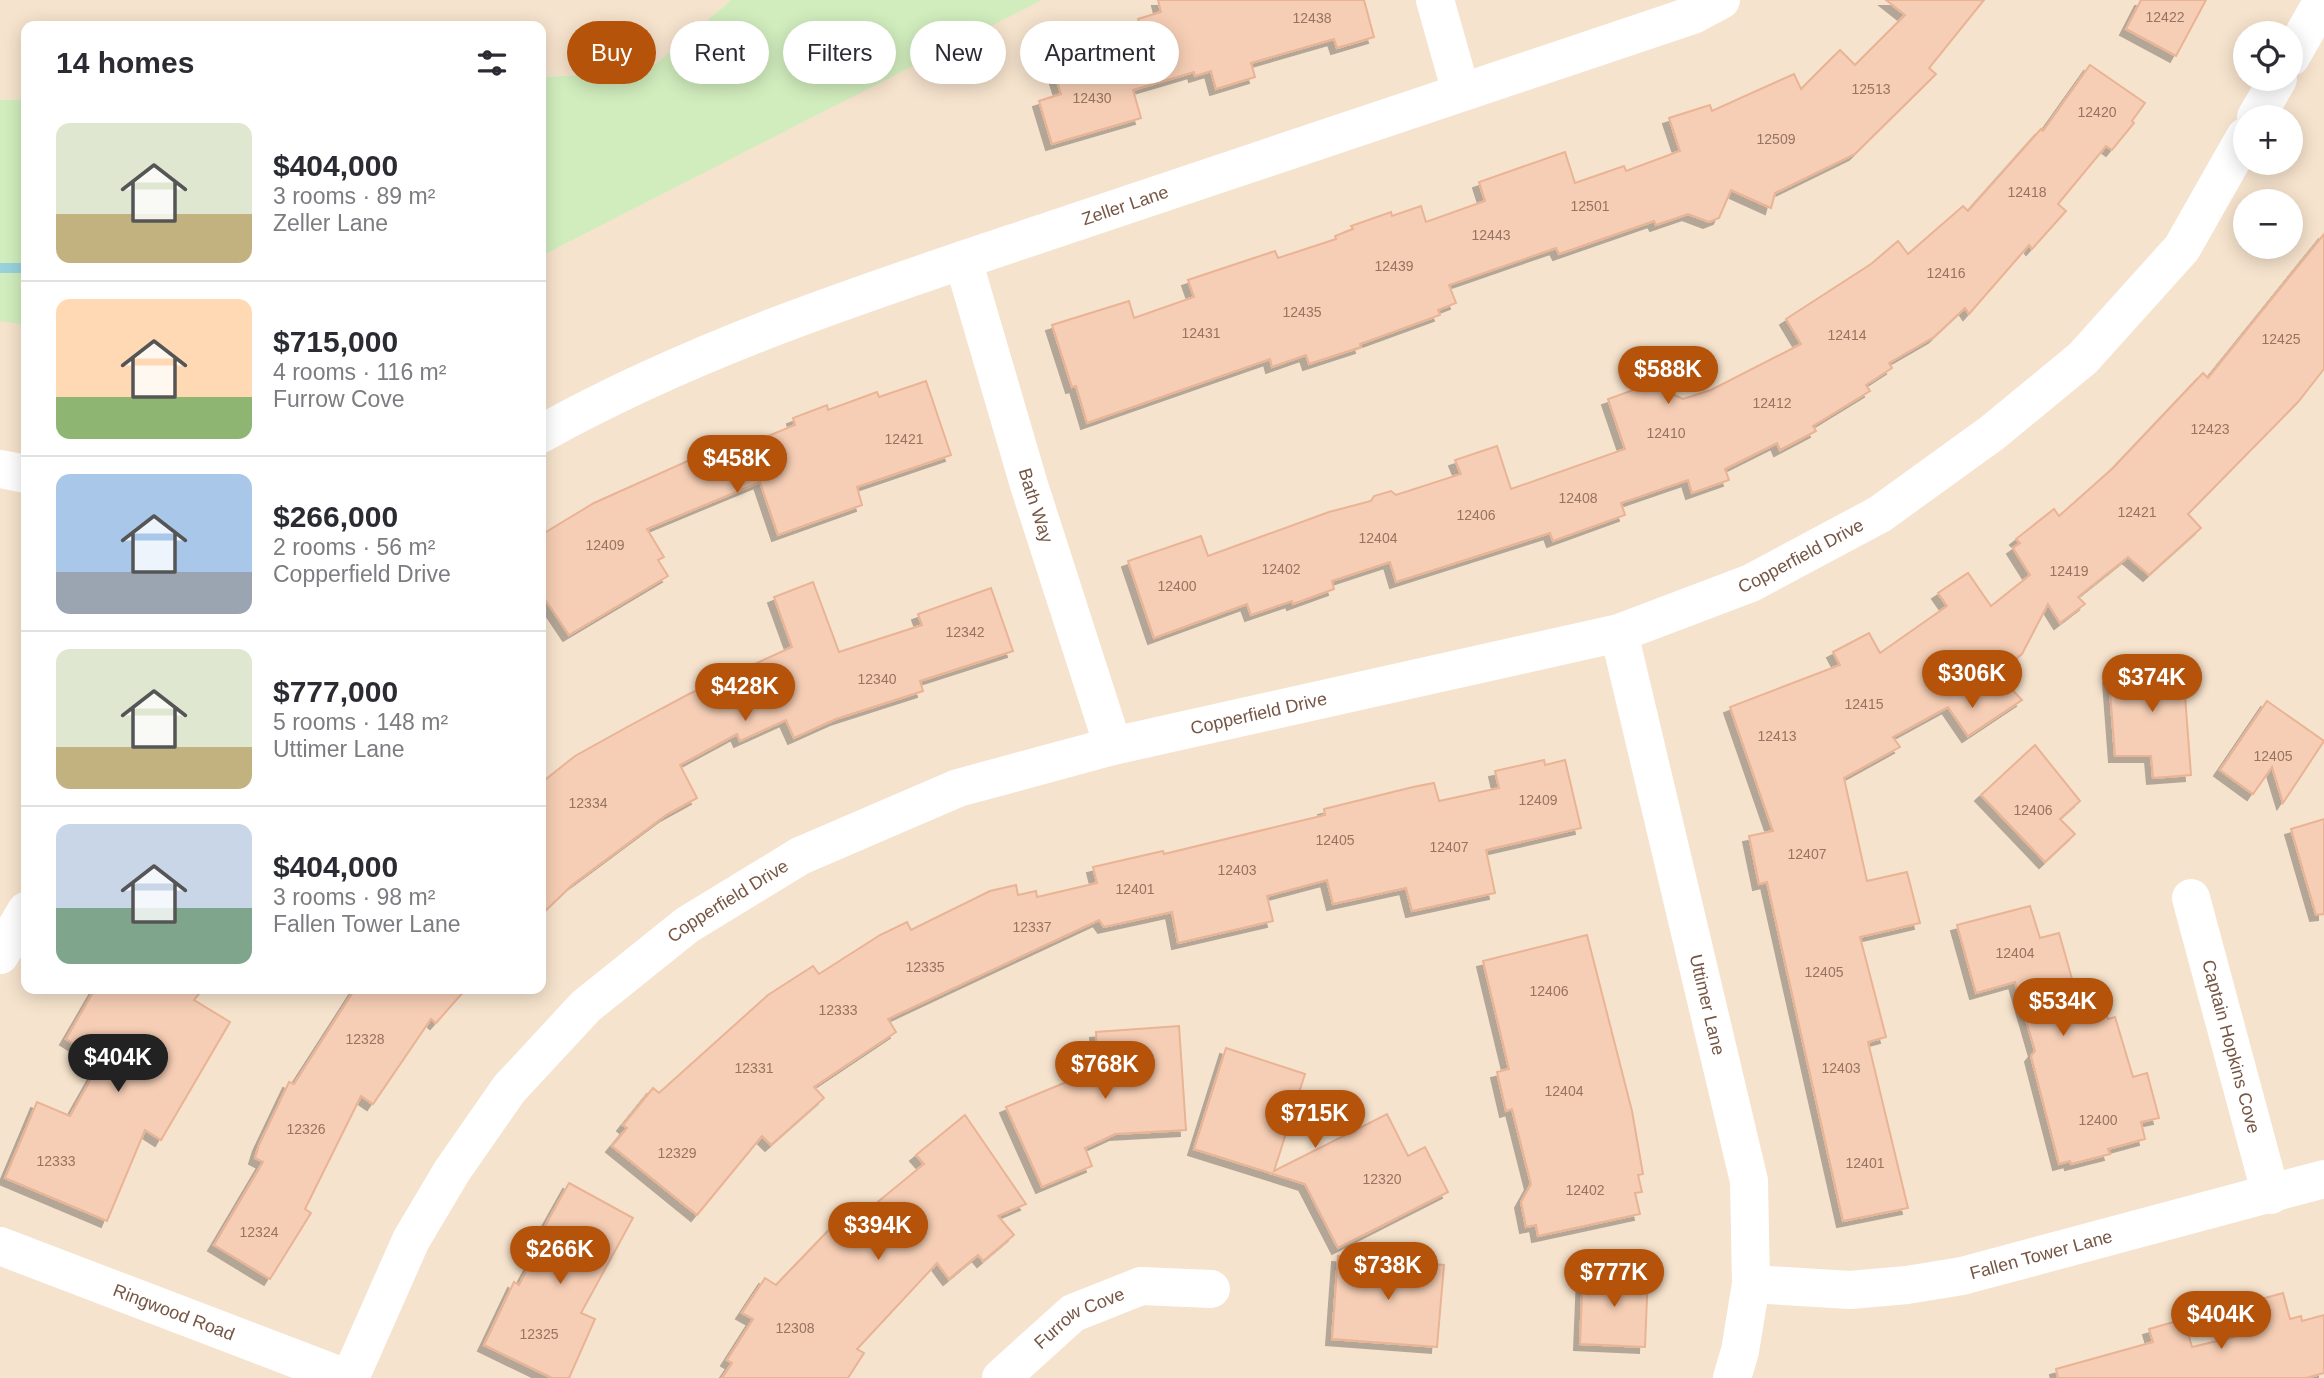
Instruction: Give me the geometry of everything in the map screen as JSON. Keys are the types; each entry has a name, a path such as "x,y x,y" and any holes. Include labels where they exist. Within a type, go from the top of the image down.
{"street":[{"path":"1435,0 1461,92"},
{"name":"Zeller Lane","path":"546,431 641,383 759,334 963,260 1692,15 1721,0"},
{"path":"2303,36 2323,0"},
{"name":"Copperfield Drive","path":"348,1378 411,1240 452,1171 509,1089 586,1006 687,925 800,856 958,788 1113,746 1619,633 1751,583 1880,514 1992,433 2083,359 2182,248 2233,158"},
{"name":"Bath Way","path":"963,260 1029,485 1113,746"},
{"path":"0,468 21,473"},
{"name":"Uttimer Lane","path":"1619,633 1749,1181 1751,1284 1740,1352 1732,1378"},
{"name":"Captain Hopkins Cove","path":"2191,898 2271,1195"},
{"path":"0,955 21,919"},
{"name":"Fallen Tower Lane","path":"1751,1284 1850,1290 1907,1285 1962,1276 2324,1180"},
{"name":"Ringwood Road","path":"0,1246 348,1378"},
{"name":"Furrow Cove","path":"1001,1378 1073,1313 1141,1286 1211,1289"}],"shaded area":[{"path":"0,0 731,0 706,21 670,21 670,52 656,64 656,21 567,21 567,76 546,77 546,21 21,21 21,99 0,100"},
{"path":"1041,0 2324,0 2324,1378 0,1378 0,229 21,225 21,994 546,994 546,120 694,84 769,84 769,66 783,62 783,84 896,84 896,35 910,32 910,84 1006,84 1006,21 954,21"}],"green space":[{"path":"731,0 1042,0 1001,21 910,21 910,67 896,75 896,21 783,21 783,84 878,84 546,253 546,77 567,76 567,84 656,84 656,64 670,52 670,84 769,84 769,21 706,21"},
{"path":"21,99 21,324 0,321 0,100"}],"building":[{"path":"1158,0 1364,0 1374,37 1337,48 1334,39 1251,63 1255,77 1216,89 1211,71 1195,76 1194,72 1179,76 1179,21 1139,21 1138,19 1161,12"},
{"path":"1886,0 1984,0 1929,68 1936,74 1855,154 1775,193 1771,208 1731,190 1719,218 1709,222 1688,214 1656,225 1654,221 1559,254 1556,248 1449,285 1456,303 1438,310 1440,315 1360,344 1361,347 1309,364 1306,355 1272,367 1270,359 1087,423 1052,325 1129,301 1134,318 1194,297 1188,280 1275,251 1278,258 1336,239 1335,236 1353,229 1351,226 1391,212 1392,216 1421,206 1426,222 1485,201 1479,182 1565,152 1575,183 1624,166 1626,171 1680,151 1669,118 1710,105 1712,111 1794,74 1801,89 1840,50 1855,65 1905,15"},
{"path":"2141,0 2206,0 2176,56 2126,29"},
{"path":"2090,65 2145,103 2132,121 2134,123 2112,150 2106,146 2058,204 2066,211 2032,249 2029,245 1969,314 1965,308 1934,337 1889,363 1892,368 1866,385 1870,391 1813,426 1816,431 1780,450 1777,443 1725,469 1729,480 1692,493 1688,480 1621,503 1625,515 1553,541 1550,533 1396,582 1390,562 1332,581 1334,589 1293,604 1292,601 1251,615 1247,604 1154,638 1128,561 1201,536 1208,556 1329,512 1371,501 1374,496 1391,491 1396,495 1461,474 1455,460 1497,446 1511,489 1625,449 1608,399 1650,384 1683,399 1711,390 1801,344 1786,319 1871,264 1898,241 1908,254 1963,206 1968,211 2041,129 2043,131"},
{"path":"1058,84 1153,84 1133,90 1141,118 1052,144 1039,101 1061,94"},
{"path":"2324,234 2324,369 2298,402 2188,514 2201,528 2149,575 2128,557 2078,597 2085,604 2060,623 2048,604 2022,654 2004,669 2015,668 2007,684 2022,700 1968,736 1948,707 1893,737 1900,747 1844,778 1867,881 1907,872 1920,923 1860,937 1886,1037 1868,1042 1908,1208 1843,1221 1767,882 1759,884 1749,836 1773,831 1730,707 1840,665 1833,652 1869,633 1880,653 1947,606 1938,593 1968,573 1991,606 2030,575 2013,548 2020,543 2016,539 2054,509 2059,516 2113,468 2203,373 2208,378"},
{"path":"926,381 951,455 857,487 862,505 778,535 760,482 647,529 664,557 658,560 668,576 569,635 546,600 546,532 594,503 692,459 695,466 795,425 793,418 827,405 828,410 877,392 879,397"},
{"path":"813,582 839,652 922,625 918,614 991,588 1013,651 920,681 923,691 836,719 794,738 786,720 740,741 737,734 680,765 697,798 666,815 572,885 546,910 546,779 575,756 629,726 689,694 792,647 774,597"},
{"path":"2182,656 2191,775 2153,778 2151,756 2115,756 2109,677 2127,660"},
{"path":"2267,701 2324,741 2283,803 2272,767 2253,794 2220,770"},
{"path":"2035,745 2080,801 2060,819 2075,834 2045,862 1981,795"},
{"path":"1544,760 1545,765 1565,760 1581,828 1486,850 1495,893 1412,911 1406,888 1333,904 1327,880 1267,896 1273,921 1178,943 1172,912 1104,927 1099,920 888,1019 896,1032 814,1087 824,1098 771,1145 762,1136 697,1215 612,1146 627,1128 623,1125 653,1088 659,1093 768,995 813,966 819,974 880,935 907,922 911,930 990,891 1016,885 1018,895 1036,891 1037,897 1097,883 1093,867 1163,851 1164,854 1325,815 1324,809 1413,787 1434,783 1439,801 1499,788 1495,771"},
{"path":"2324,819 2324,914 2316,915 2291,829"},
{"path":"2030,906 2040,938 2059,933 2076,993 2092,988 2098,1006 2103,1004 2108,1019 2115,1017 2133,1077 2147,1073 2159,1118 2141,1122 2145,1139 2108,1149 2110,1154 2071,1164 2070,1161 2059,1164 2031,1056 2035,1051 2015,982 1976,993 1957,925"},
{"path":"1587,935 1632,1111 1643,1174 1638,1175 1642,1192 1635,1193 1640,1214 1538,1236 1536,1225 1526,1227 1521,1202 1531,1184 1512,1109 1506,1111 1497,1072 1509,1069 1483,961"},
{"path":"92,994 199,994 194,1000 230,1022 161,1140 145,1130 107,1221 5,1178 37,1102 70,1116 101,1061 66,1039"},
{"path":"352,994 462,994 436,1023 431,1019 373,1104 361,1096 305,1209 311,1213 270,1279 214,1245 263,1162 255,1158 259,1145 289,1082 294,1084"},
{"path":"1179,1026 1186,1130 1115,1134 1085,1148 1092,1166 1042,1187 1006,1107 1098,1069 1096,1032"},
{"path":"1226,1048 1305,1074 1274,1171 1387,1114 1408,1156 1425,1147 1448,1192 1338,1248 1305,1184 1194,1149"},
{"path":"965,1115 1026,1204 998,1216 1014,1235 983,1261 978,1255 949,1279 937,1263 857,1349 864,1353 848,1378 722,1378 732,1363 727,1360 753,1319 742,1313 765,1278 776,1285 853,1205 863,1214 924,1164 916,1155"},
{"path":"569,1183 633,1218 581,1313 595,1319 569,1378 552,1378 484,1345 514,1282 519,1285 549,1229 545,1226"},
{"path":"1338,1256 1444,1265 1437,1347 1332,1339"},
{"path":"1583,1271 1648,1274 1645,1347 1580,1344"},
{"path":"2283,1293 2290,1319 2301,1316 2302,1321 2324,1315 2324,1373 2306,1378 2058,1378 2056,1369 2153,1342 2149,1329 2184,1319 2192,1347 2255,1332 2247,1303"}],"waterway":[{"path":"0,268 21,268"}]}
